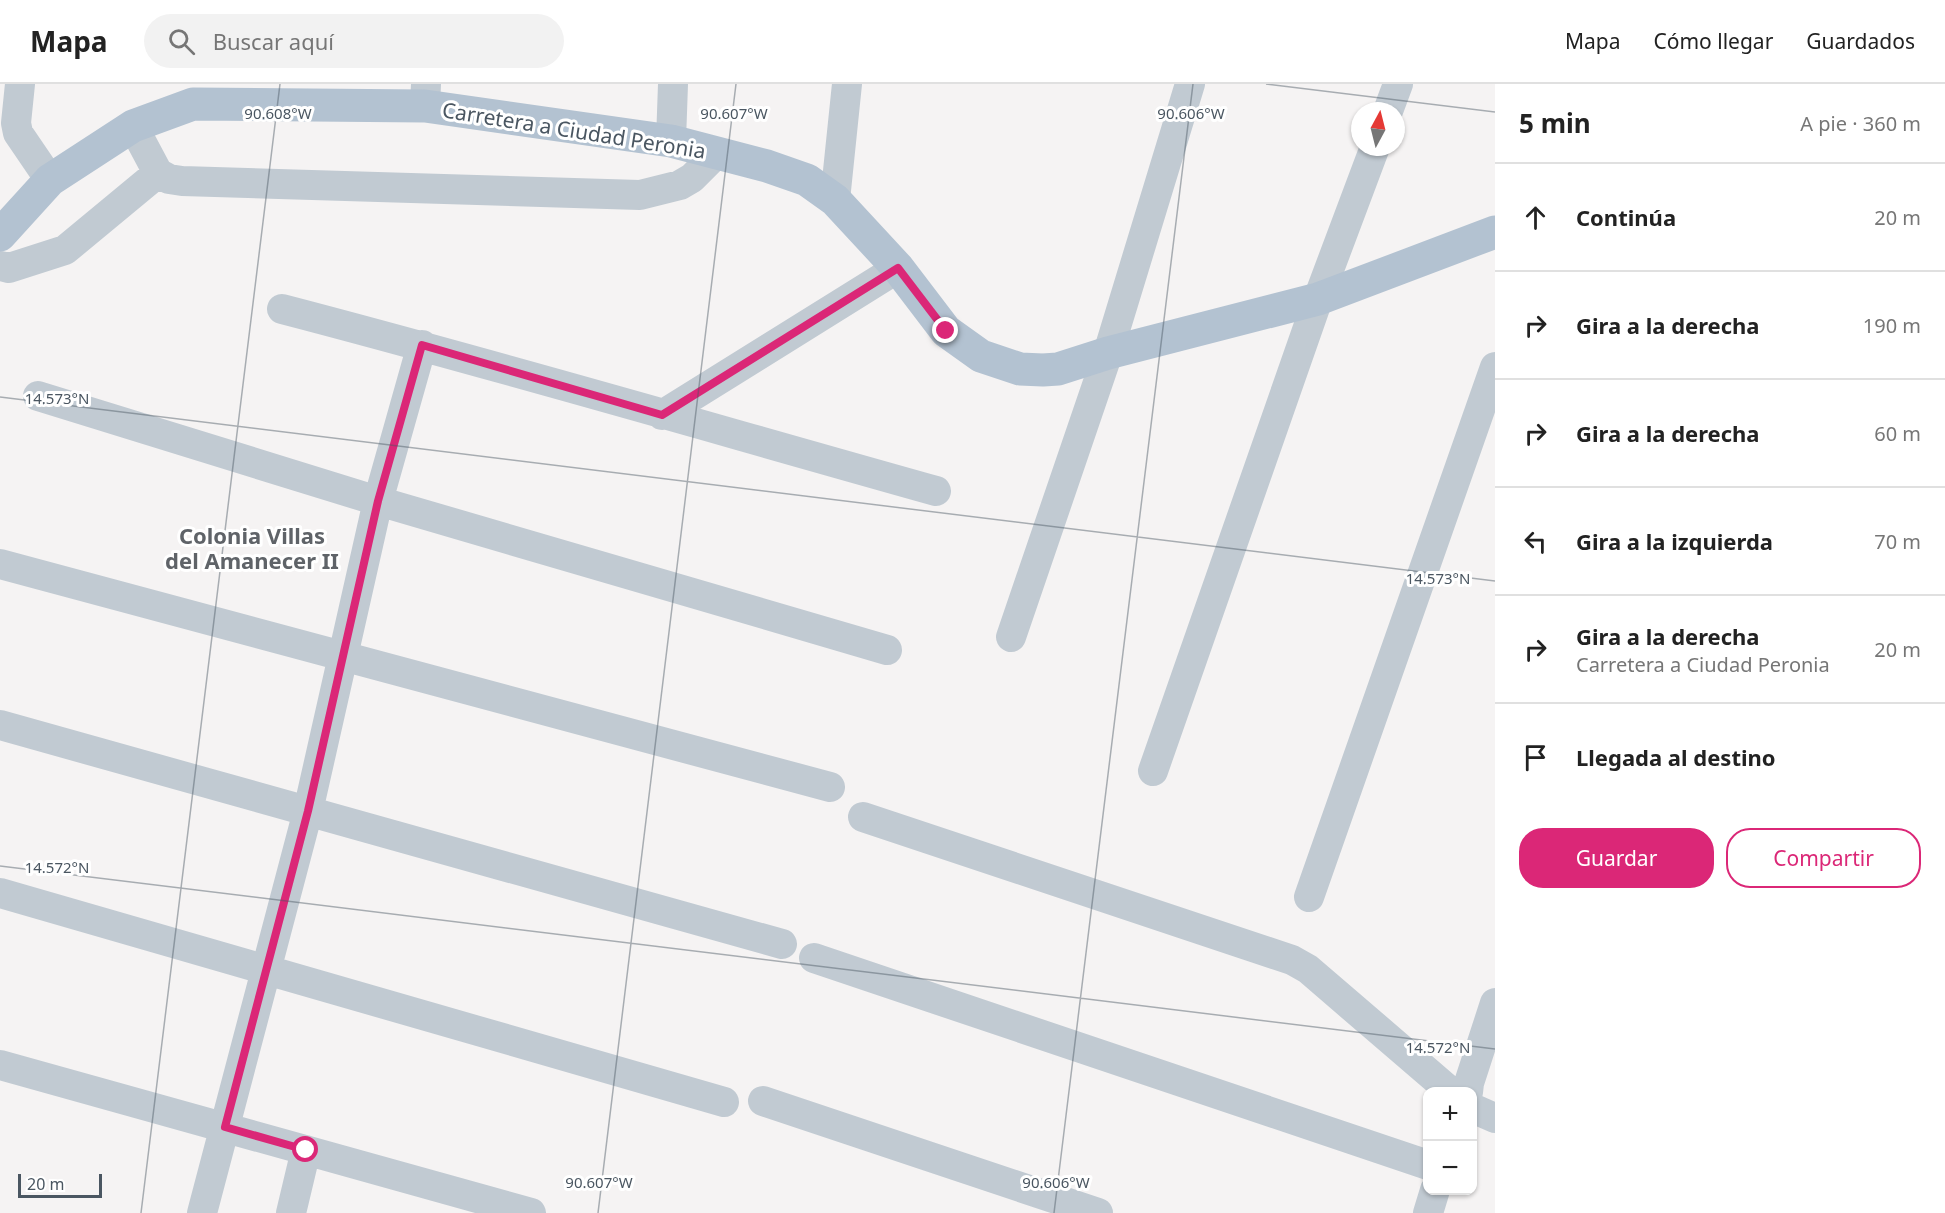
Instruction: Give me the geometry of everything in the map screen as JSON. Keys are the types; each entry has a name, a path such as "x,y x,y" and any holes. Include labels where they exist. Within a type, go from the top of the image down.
{"main road":[{"name":"Carretera a Ciudad Peronia","path":"0,235 50,180 133,126 193,104 425,95 671,141 767,166 807,180 835,200 898,268 946,331 981,356 1020,369 1058,369 1108,353 1318,299 1495,232"}],"street":[{"path":"20,84 16,123 18,133 50,180"},
{"path":"671,141 673,84"},
{"path":"835,200 848,84"},
{"path":"1011,637 1108,353 1190,84"},
{"path":"1391,102 1398,84"},
{"path":"133,126 159,172 169,179 182,182 640,195 680,185 692,178 717,153"},
{"path":"1153,771 1318,299 1372,156"},
{"path":"0,266 9,268 64,250 159,172"},
{"path":"662,415 898,268"},
{"path":"282,309 422,345 936,491"},
{"path":"202,1213 308,811 378,501 422,345"},
{"path":"1309,897 1495,367"},
{"path":"38,396 378,501 887,651"},
{"path":"0,564 830,787"},
{"path":"0,725 782,944"},
{"path":"863,817 1292,960 1308,969 1445,1087"},
{"path":"0,893 724,1102"},
{"path":"814,958 1423,1163"},
{"path":"1469,1087 1495,1003"},
{"path":"0,1065 306,1150 449,1202 531,1213"},
{"path":"762,1101 1098,1213"},
{"path":"1477,1110 1495,1118"},
{"path":"291,1213 306,1150"},
{"path":"1428,1213 1435,1195"}],"district":[{"name":"Colonia Villas del Amanecer II","path":"252,548"}],"route":[{"path":"306,1150 225,1127 308,811 378,501 422,345 662,415 898,268 946,331"}]}
